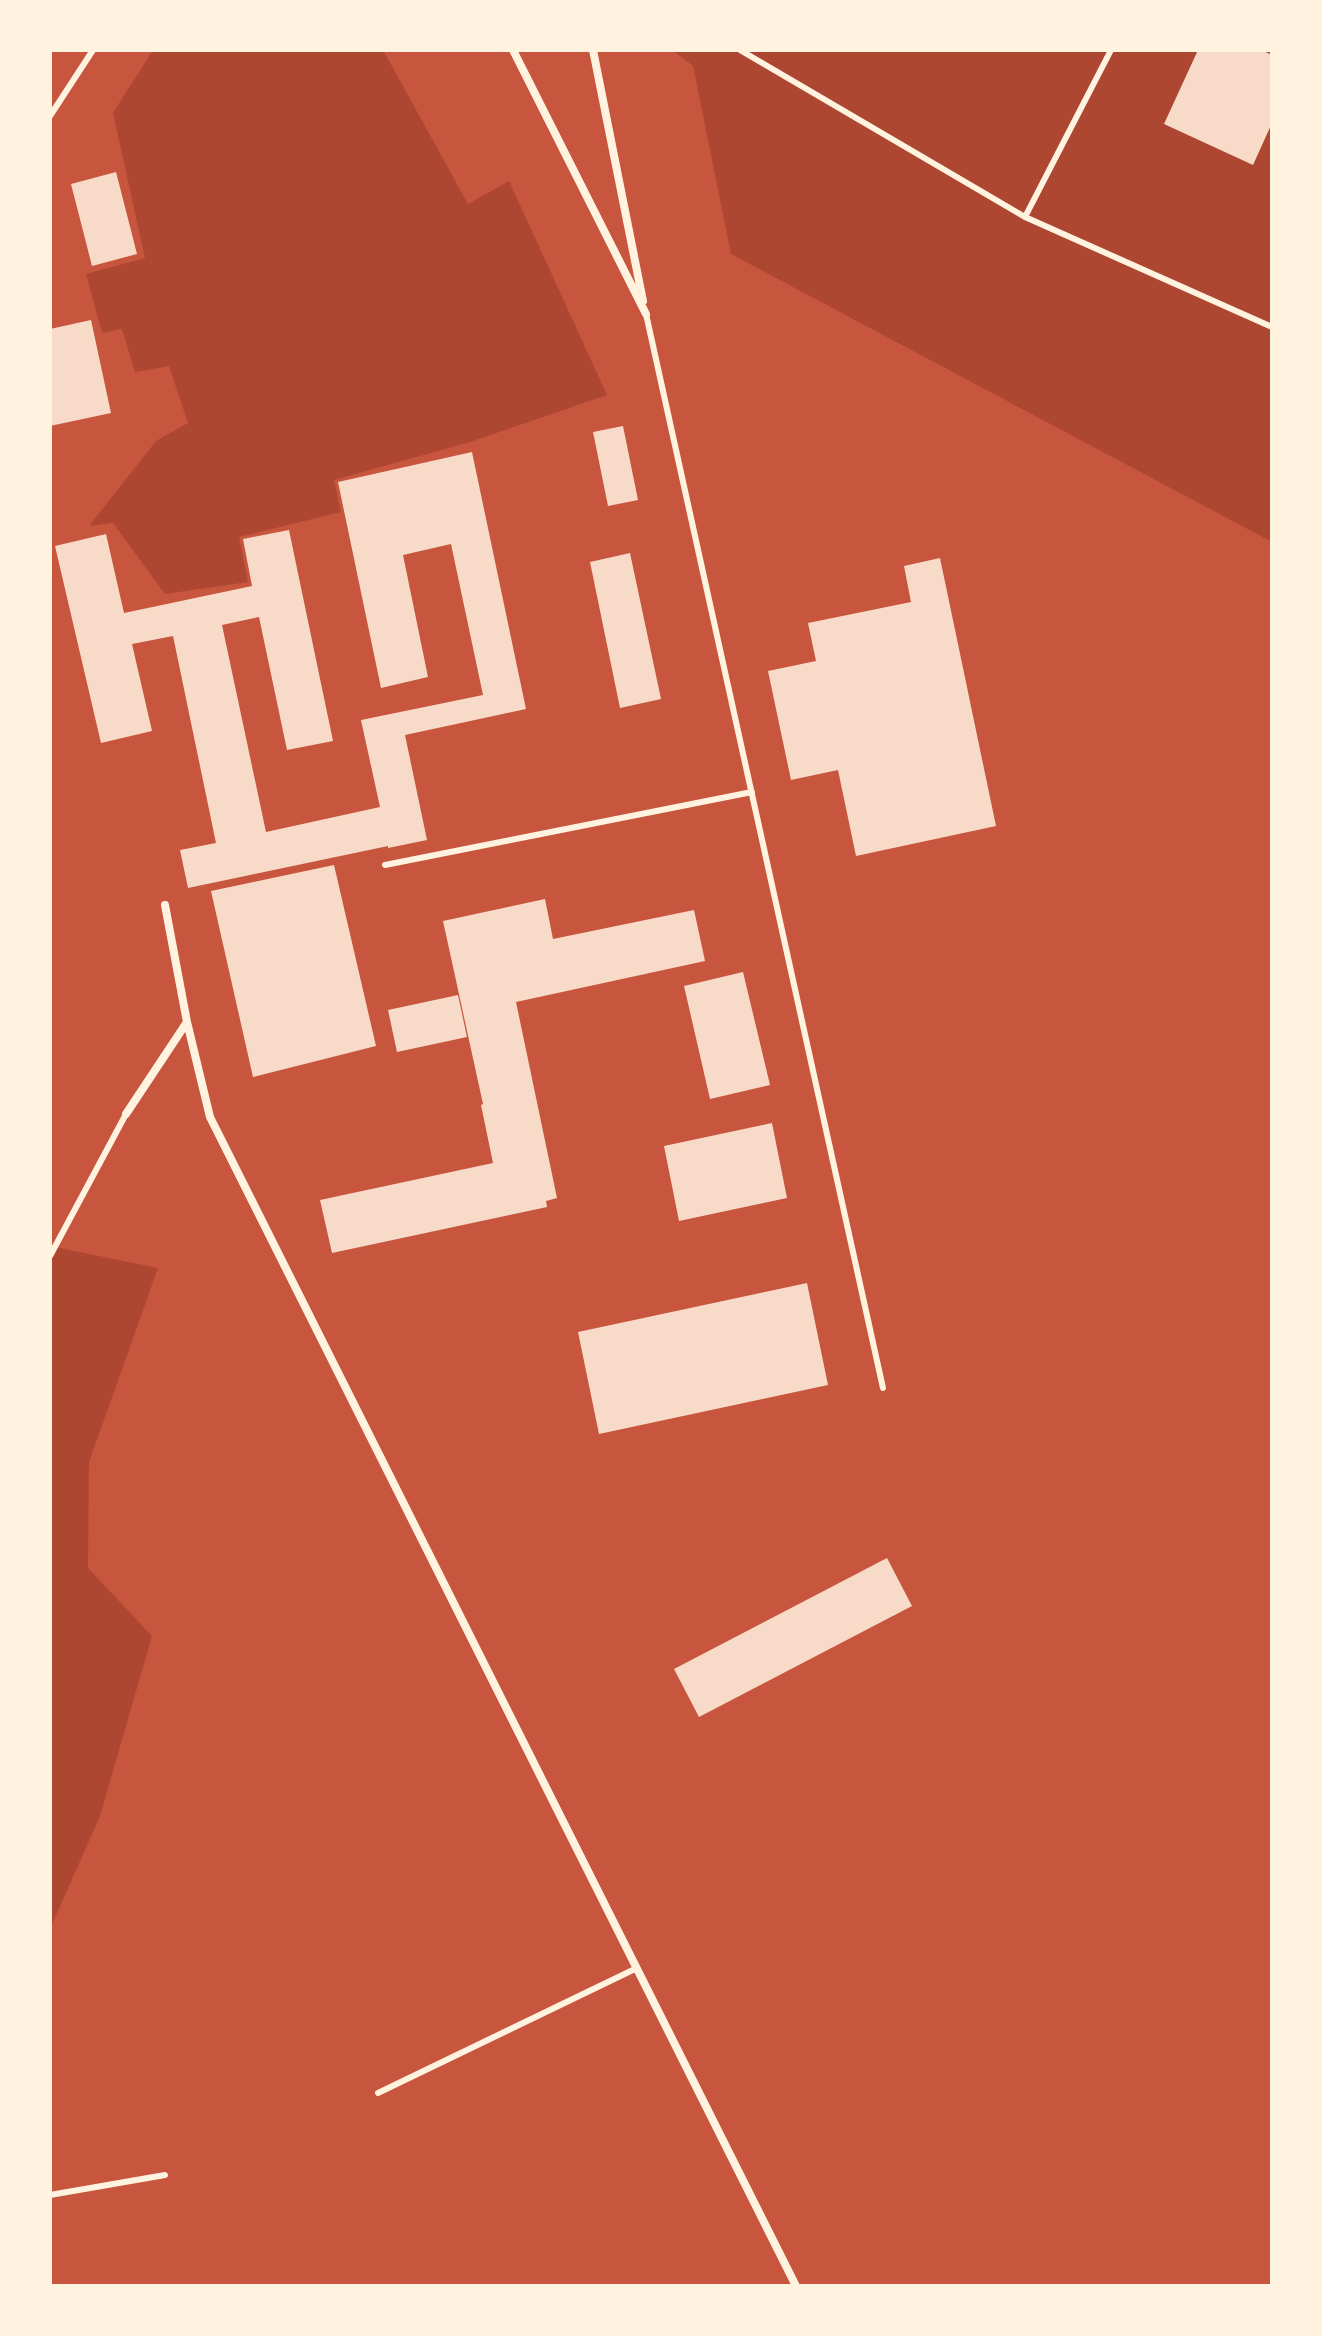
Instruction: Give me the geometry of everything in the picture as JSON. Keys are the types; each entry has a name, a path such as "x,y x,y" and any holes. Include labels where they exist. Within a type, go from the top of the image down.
{"street":[{"path":"513,50 646,314"},
{"path":"593,50 646,314"},
{"path":"165,905 187,1022 210,1117 796,2286"},
{"path":"126,1114 187,1022"}],"lane":[{"path":"50,116 93,50"},
{"path":"740,50 1025,217 1272,327"},
{"path":"1025,217 1111,50"},
{"path":"646,314 883,1388"},
{"path":"385,865 752,792"},
{"path":"50,1256 126,1114"},
{"path":"378,2093 637,1968"},
{"path":"50,2195 165,2175"}],"shaded area":[{"path":"153,50 383,50 468,204 509,181 607,395 470,442 334,480 341,512 239,537 248,582 165,594 113,523 89,526 156,441 188,423 169,366 135,372 122,329 102,333 86,274 145,258 113,113"},
{"path":"672,50 1272,50 1272,542 731,254 693,66"},
{"path":"50,1246 158,1268 89,1462 88,1568 152,1636 100,1816 50,1929"}],"building":[{"path":"1198,50 1261,50 1272,55 1272,123 1253,165 1164,124"},
{"path":"116,172 137,254 92,266 71,184"},
{"path":"91,320 111,413 50,426 50,329"},
{"path":"623,426 638,500 608,506 593,432"},
{"path":"472,452 526,709 405,735 427,840 188,888 180,850 216,843 173,636 132,644 152,731 101,743 55,546 106,534 124,613 252,586 243,539 289,530 333,741 287,750 259,617 222,625 266,832 380,807 361,720 483,695 451,544 403,555 428,677 381,688 338,482"},
{"path":"630,553 661,699 620,708 590,562"},
{"path":"940,558 996,826 856,856 838,770 791,780 768,671 816,661 808,623 911,602 904,566"},
{"path":"334,865 376,1046 253,1077 211,891"},
{"path":"545,899 553,939 694,910 705,961 516,1002 557,1198 546,1201 547,1207 332,1253 320,1200 493,1163 443,921"},
{"path":"743,972 770,1085 710,1099 684,986"},
{"path":"458,995 467,1037 397,1052 388,1010"},
{"path":"772,1123 787,1198 679,1221 664,1146"},
{"path":"807,1283 828,1385 599,1434 578,1332"},
{"path":"887,1558 912,1606 699,1717 674,1669"}]}
